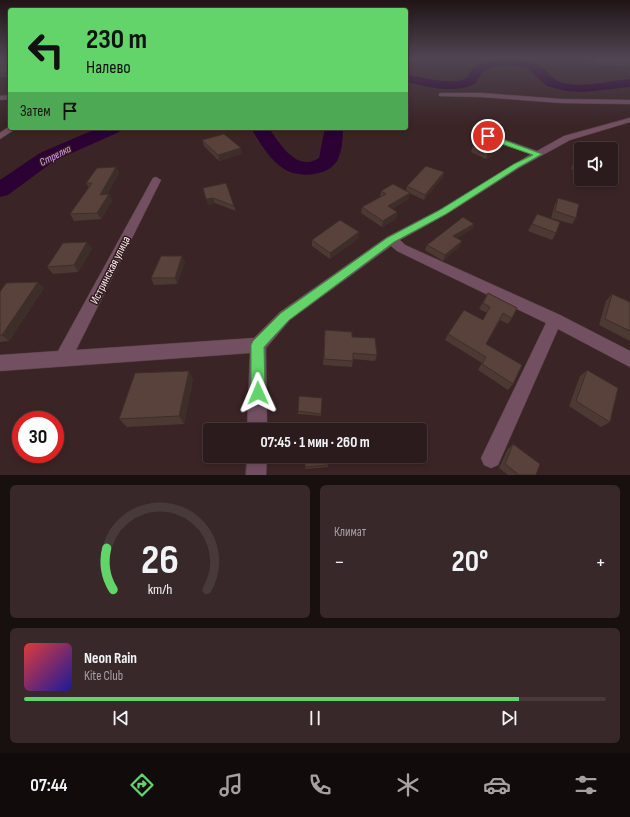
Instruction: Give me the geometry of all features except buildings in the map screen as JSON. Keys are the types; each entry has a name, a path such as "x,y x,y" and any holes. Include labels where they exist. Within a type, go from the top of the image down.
{"street":[{"path":"441,95 482,95 561,101 630,102"},
{"path":"257,423 258,345 285,316 391,240 443,212 516,166 568,138 630,119 628,115 630,110"},
{"path":"0,137 10,130"},
{"path":"475,132 538,154"},
{"name":"Истринская улица","path":"63,359 156,180"},
{"path":"391,240 401,248 555,320 630,359"},
{"path":"491,458 555,320"},
{"path":"0,363 258,345"},
{"path":"256,463 256,475"}],"waterway":[{"name":"Стрелка","path":"416,80 447,85 463,84 472,80"},
{"name":"Стрелка","path":"548,80 554,84 575,88 630,83"},
{"name":"Стрелка","path":"0,190 47,157 108,130"},
{"name":"Стрелка","path":"261,130 275,150 284,159 295,167 303,169 316,167 327,161 330,155 334,130"}],"route":[{"path":"258,393 258,345 285,316 391,240 443,212 516,166 538,154 488,136"}]}
